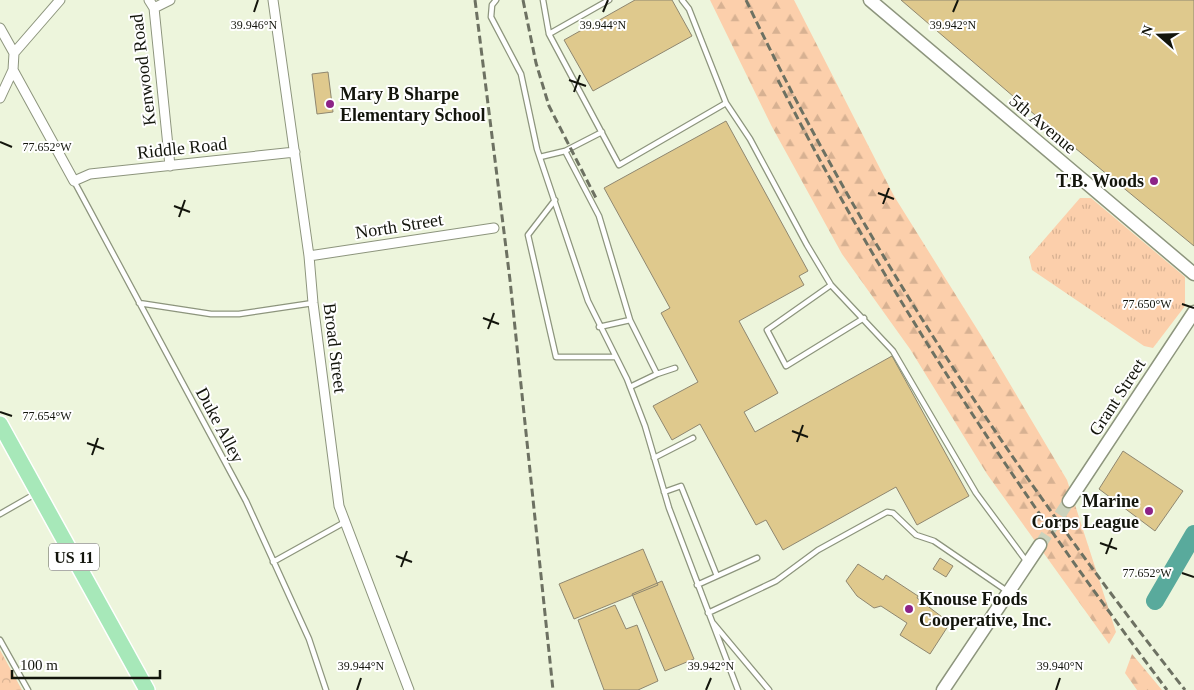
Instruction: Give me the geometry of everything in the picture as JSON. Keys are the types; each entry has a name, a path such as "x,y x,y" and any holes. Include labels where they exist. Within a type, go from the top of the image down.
{"main road":[{"name":"US 11","path":"0,424 147,690"}],"street":[{"path":"14,53 60,0"},
{"path":"152,4 170,0"},
{"name":"Broad Street","path":"273,0 309,256 313,303 339,506 409,690"},
{"name":"5th Avenue","path":"870,0 1194,274"},
{"name":"Kenwood Road","path":"152,4 170,166"},
{"path":"0,28 14,53 13,70 0,98"},
{"path":"13,70 74,181"},
{"name":"Riddle Road","path":"74,181 90,174 295,152"},
{"name":"North Street","path":"309,256 494,228"},
{"name":"Grant Street","path":"1069,501 1194,312"},
{"path":"943,690 1040,545"}],"lane":[{"path":"496,0 492,5 491,17 521,74 540,157 588,301 599,327 630,387 645,426 664,492 697,585 738,690"},
{"path":"543,0 549,34 620,165 726,103"},
{"path":"549,34 609,0"},
{"path":"682,0 689,10 726,103 750,139 807,245 831,285 894,351 976,493 1028,563"},
{"path":"540,157 565,151 602,132"},
{"path":"565,151 599,216 630,320 656,374"},
{"name":"Duke Alley","path":"74,181 246,501 309,639 326,690"},
{"path":"555,200 528,235 556,357 615,357"},
{"path":"831,285 767,330 786,366 864,318"},
{"path":"139,303 211,314 240,314 313,303"},
{"path":"599,327 630,320"},
{"path":"630,387 656,374 675,368"},
{"path":"654,458 693,438"},
{"path":"664,492 681,486 717,576"},
{"path":"0,514 38,492"},
{"path":"708,613 776,581 818,550 887,512 892,513 916,535 934,541 1009,592"},
{"path":"273,562 345,522"},
{"path":"697,585 757,558"},
{"path":"710,620 769,690"},
{"path":"0,640 28,690"}],"green space":[{"path":"710,0 794,0 894,196 982,337 1067,480 1116,632 1109,644 987,474 910,349 842,254 771,125"},
{"path":"1080,198 1091,198 1185,277 1185,306 1153,348 1144,346 1032,270 1029,257"},
{"path":"0,650 22,690 0,690"},
{"path":"1132,654 1162,690 1137,690 1125,673"}],"building":[{"path":"635,0 672,0 692,36 593,91 564,40"},
{"name":"T.B. Woods","path":"901,0 1194,0 1194,246 1035,115"},
{"path":"328,72 333,112 317,114 312,74"},
{"path":"726,121 808,271 799,276 804,285 739,321 778,393 744,412 755,432 892,356 969,496 917,525 896,487 783,550 766,520 756,525 700,424 672,440 653,406 698,382 661,313 670,308 604,188"},
{"name":"Marine Corps League","path":"1123,451 1183,491 1155,531 1099,489"},
{"path":"643,549 658,585 574,619 559,584"},
{"path":"940,558 953,566 946,577 933,569"},
{"name":"Knouse Foods Cooperative, Inc.","path":"858,564 883,580 886,575 918,596 917,598 950,623 930,654 900,635 907,623 881,606 874,608 857,596 846,581"},
{"path":"662,581 694,659 665,671 632,594"},
{"path":"615,605 626,629 637,625 658,681 638,690 604,690 578,620"}],"waterway":[{"path":"1155,601 1194,534"}],"tunnel":[{"path":"1040,545 1069,501"}],"railway":[{"path":"475,0 510,280 553,690"},
{"path":"523,0 536,63 549,106 597,200"},
{"path":"746,0 792,92 841,182 892,271 946,357 1003,443 1062,526 1122,609 1185,690"},
{"path":"778,80 864,239 959,394 1060,544 1167,690"}],"place":[{"name":"Mary B Sharpe Elementary School","path":"330,104"},
{"name":"T.B. Woods","path":"1154,181"},
{"name":"Marine Corps League","path":"1149,511"},
{"name":"Knouse Foods Cooperative, Inc.","path":"909,609"}]}
